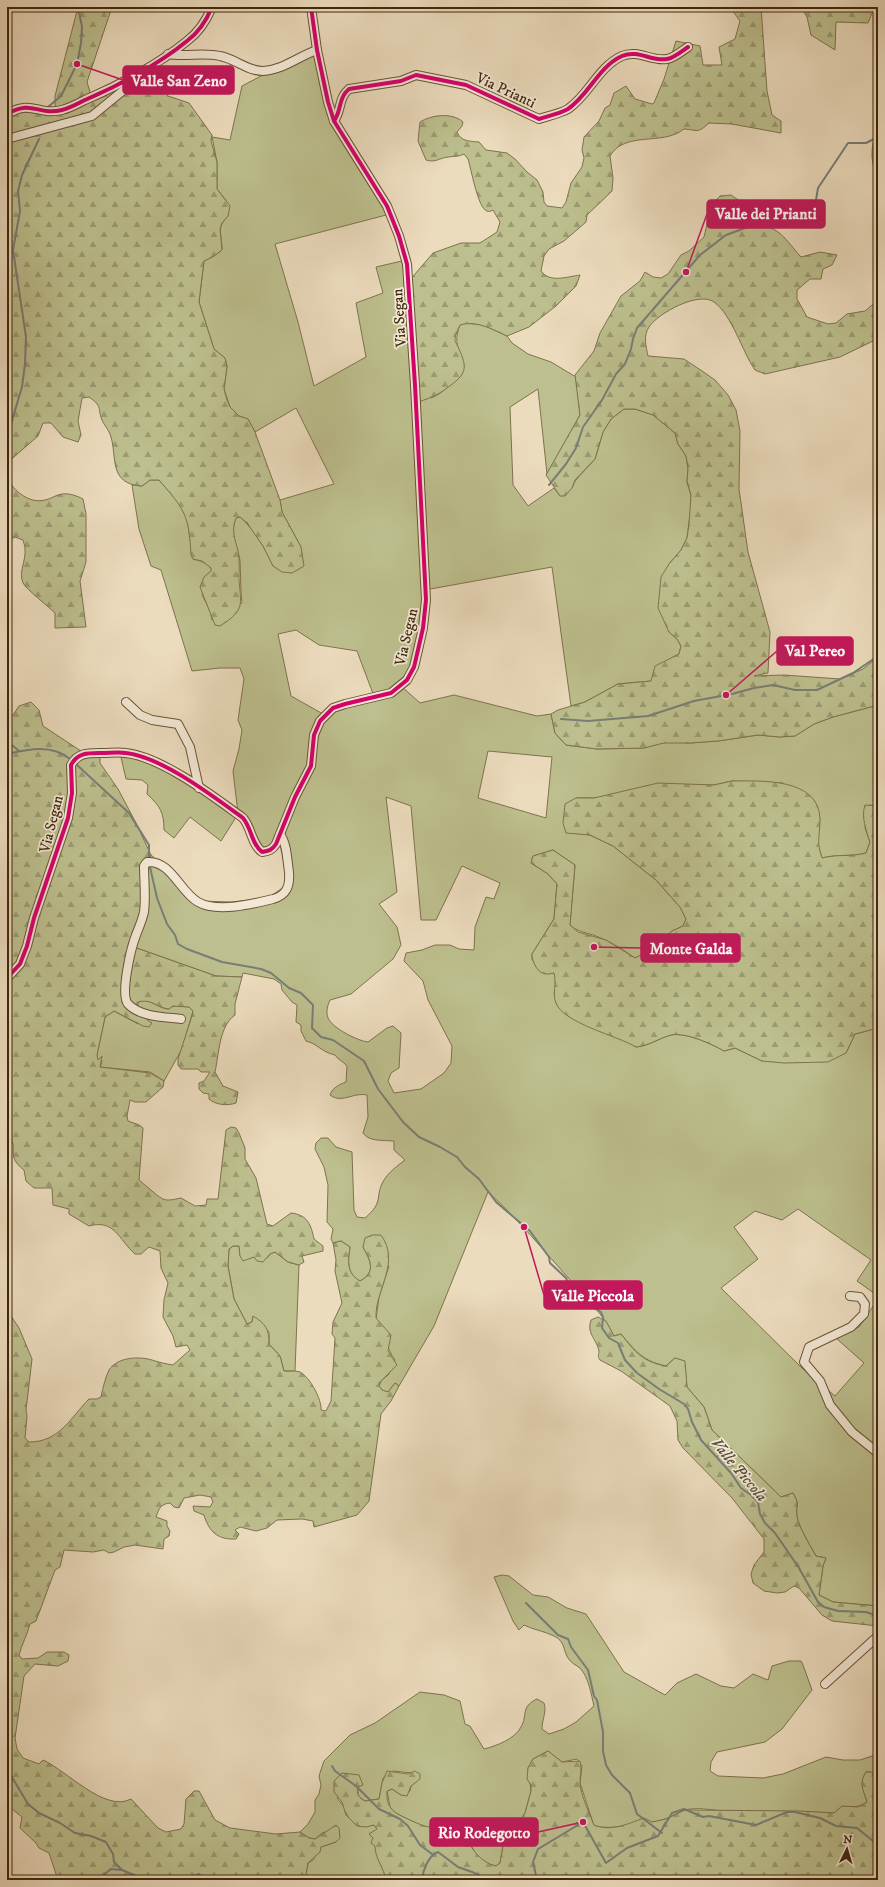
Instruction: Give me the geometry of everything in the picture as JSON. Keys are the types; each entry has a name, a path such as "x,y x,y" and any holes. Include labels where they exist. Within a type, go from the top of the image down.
{"street":[{"path":"7,114 18,107 28,106 44,112 63,110 127,81 188,40 207,18 212,7"},
{"name":"Via Segan","path":"7,978 20,964 68,818 72,792 70,765 74,759 80,755 89,753 127,753 151,761 199,788 243,818 248,824 254,844 262,852 273,849 295,797 311,766 314,735 320,721 333,708 391,693 407,680 414,667 423,628 426,600 415,370 407,264 399,236 387,206 334,121 328,102 317,50 311,7"},
{"name":"Via Prianti","path":"334,121 340,114 342,98 349,89 401,81 416,75 466,85 539,118 568,109 591,86 605,67 622,56 634,53 662,60 668,59 688,47"},
{"path":"168,54 207,54 220,56 233,59 252,70 264,71 279,68 302,55 317,50"},
{"path":"7,139 92,116 125,89 127,81"},
{"path":"126,702 140,715 152,720 178,724 190,747 199,788"},
{"path":"181,1019 141,1012 129,1005 124,997 125,982 132,950 144,913 144,866 147,862 154,862 160,865 172,874 191,897 199,903 211,906 236,907 264,901 280,897 287,892 289,884 284,840 280,834"},
{"path":"850,1296 860,1297 865,1304 864,1314 851,1327 809,1347 804,1362 820,1381 830,1405 852,1432 878,1453"},
{"path":"825,1684 878,1636"}],"green space":[{"path":"78,7 112,7 87,82 92,99 146,69 168,96 189,103 212,135 211,141 217,162 217,189 230,206 228,216 222,223 220,229 222,250 204,261 199,302 214,349 225,358 227,366 224,389 227,400 230,407 239,416 248,419 255,432 280,500 282,512 301,547 304,566 292,573 282,572 273,566 263,546 247,523 240,517 236,518 234,531 239,558 240,607 234,616 220,626 215,625 200,587 204,577 211,571 211,568 202,561 193,559 191,555 187,522 180,506 159,480 150,480 142,486 131,484 123,480 116,467 110,434 102,420 98,405 93,400 89,397 82,398 78,421 81,435 78,442 63,437 51,423 43,423 38,436 7,463 7,109 27,105 55,109 55,96"},
{"path":"730,7 761,7 767,91 772,115 781,121 781,133 732,124 709,123 700,130 684,129 677,134 660,138 634,141 618,147 610,156 613,178 612,191 587,215 586,222 564,241 549,249 544,256 541,271 545,275 554,278 564,278 580,275 576,286 556,306 529,327 507,336 478,324 460,325 455,340 462,355 464,365 463,373 456,381 443,391 418,402 409,281 433,253 461,243 480,243 497,232 500,222 493,210 487,211 484,209 475,188 468,159 464,154 435,161 426,160 418,141 420,122 436,116 447,116 463,122 462,126 457,132 461,138 479,142 486,150 507,153 537,180 543,192 544,202 547,206 562,208 566,202 571,183 582,167 584,158 582,150 584,137 599,121 605,108 610,105 614,93 626,86 635,99 652,104 654,103 664,79 676,41 700,46 703,65 722,65 719,47 735,39 740,21"},
{"path":"801,7 878,7 878,12 872,13 868,23 836,22 835,50 811,35 807,17"},
{"path":"316,47 336,123 390,214 275,244 298,322 314,386 366,357 356,303 383,293 376,267 406,260 431,398 445,389 464,367 458,347 457,337 460,325 465,323 483,325 507,336 512,343 528,354 551,362 576,377 580,415 547,474 538,389 510,407 513,485 528,506 554,488 560,496 572,488 575,481 595,459 603,432 611,419 624,409 635,409 653,415 675,433 678,444 686,456 688,468 687,482 691,495 687,538 681,550 669,564 669,632 677,639 681,646 679,654 673,657 651,681 618,684 585,702 571,706 552,567 425,590 414,670 401,686 420,703 454,695 537,716 551,714 555,733 566,745 597,749 644,748 665,742 690,743 718,741 758,735 779,737 795,736 814,724 833,717 878,705 878,806 869,805 865,828 870,842 866,853 822,858 817,842 820,818 783,783 732,781 714,785 693,785 594,798 576,798 566,832 590,835 613,846 656,880 680,907 686,919 683,926 672,931 651,950 635,958 609,942 578,930 570,925 575,865 553,850 533,856 531,863 548,874 557,884 554,919 532,954 532,960 554,973 557,982 554,994 636,1047 671,1035 684,1035 706,1042 724,1051 735,1048 762,1061 846,1053 855,1034 878,1028 878,1296 857,1281 871,1260 798,1209 782,1220 755,1211 734,1227 758,1259 721,1288 803,1369 835,1396 864,1363 836,1338 859,1327 878,1299 878,1606 833,1602 819,1595 823,1566 826,1558 816,1556 805,1536 798,1520 797,1503 793,1493 781,1497 712,1430 704,1407 687,1387 684,1361 675,1358 666,1366 658,1364 640,1355 621,1334 614,1336 600,1314 589,1301 520,1224 488,1192 434,1326 399,1386 395,1383 388,1392 382,1390 379,1386 381,1381 389,1374 395,1360 389,1350 382,1329 376,1319 379,1297 389,1266 363,1247 370,1261 369,1274 360,1281 352,1274 349,1266 350,1247 341,1241 333,1243 331,1239 333,1229 327,1222 328,1185 324,1167 315,1149 316,1143 321,1138 328,1138 336,1147 352,1152 354,1210 357,1217 365,1218 377,1203 384,1180 405,1160 394,1150 394,1141 369,1138 363,1133 368,1117 367,1095 339,1098 330,1095 335,1088 346,1082 347,1066 335,1055 326,1052 314,1044 306,1041 301,1031 301,1025 296,1022 297,1005 292,1002 282,990 281,984 274,979 243,973 242,977 216,976 128,945 142,925 151,855 173,874 189,892 201,901 231,902 268,898 284,887 289,871 282,836 264,851 238,814 221,841 190,817 174,838 164,830 162,814 155,802 147,794 148,785 142,780 126,779 120,753 148,760 238,813 233,771 242,730 238,720 244,679 240,668 220,668 192,671 161,570 151,566 139,529 132,485 142,486 150,480 159,480 180,504 187,519 193,559 207,564 212,571 208,574 202,595 210,610 212,620 242,603 240,561 233,529 236,518 240,517 250,527 273,566 301,547 282,512 280,500 334,484 296,408 255,432 248,419 239,416 230,407 224,389 227,367 225,358 214,349 199,302 204,261 222,250 220,232 224,220 228,216 225,199 217,189 217,162 212,137 230,140 242,86","holes":["296,630 319,645 357,651 375,699 323,714 291,696 278,634","488,751 552,757 546,818 478,798","386,797 411,806 421,920 436,920 462,866 500,883 494,899 486,897 475,927 474,950 459,949 450,945 435,945 422,950 406,953 404,961 423,981 428,1000 452,1046 451,1063 444,1073 421,1089 394,1093 388,1081 391,1073 399,1068 401,1033 393,1026 387,1028 368,1042 364,1041 352,1037 330,1022 327,1011 330,1000 351,994 393,959 401,945 397,927 379,904 397,892"]},
{"path":"878,127 878,178 873,165 872,152"},
{"path":"731,195 747,206 748,222 774,229 784,237 801,257 820,252 837,255 832,265 823,269 821,279 810,279 797,290 797,299 807,317 828,324 836,323 847,314 865,311 878,300 878,336 875,340 840,357 765,374 755,370 726,315 720,308 714,302 707,299 699,299 679,305 654,321 647,330 646,334 648,356 684,359 715,380 728,395 736,410 740,431 739,489 748,552 770,632 768,673 754,676 784,675 840,679 863,669 875,659 878,659 878,705 833,717 814,724 795,736 779,737 758,735 718,741 664,743 644,748 597,749 566,745 555,733 551,714 558,710 585,702 618,684 651,681 655,666 679,654 681,646 677,639 669,632 658,608 661,577 669,564 681,550 687,538 691,495 687,482 688,468 686,456 678,444 675,433 653,415 635,409 624,409 611,419 603,432 595,459 575,480 572,488 565,496 560,496 546,475 580,415 575,375 594,351 600,333 621,296 640,281 645,272 653,277 661,278 668,274 681,255 689,251 704,237 712,204 720,196"},
{"path":"7,478 18,492 33,500 45,500 65,494 83,499 86,514 86,562 80,581 86,627 55,628 55,613 23,583 21,574 25,546 23,540 15,537 7,541"},
{"path":"31,702 39,710 43,726 84,753 100,752 100,763 118,789 151,855 146,876 142,926 130,940 128,945 216,976 242,977 235,1004 235,1015 226,1026 220,1041 215,1072 223,1086 238,1092 236,1103 225,1105 215,1103 209,1099 209,1094 203,1093 199,1089 199,1083 204,1081 210,1072 201,1072 198,1069 181,1069 178,1065 178,1059 193,1011 189,1007 173,1006 169,1009 147,1001 138,1002 140,1012 152,1023 149,1027 143,1026 114,1011 105,1017 97,1055 98,1060 102,1056 100,1067 150,1073 164,1081 163,1087 146,1102 135,1102 130,1100 127,1116 128,1121 143,1128 139,1180 156,1195 165,1200 181,1198 195,1206 206,1205 207,1199 218,1199 226,1130 231,1127 236,1128 245,1148 245,1159 256,1178 267,1224 273,1226 291,1213 297,1214 305,1218 308,1222 312,1229 314,1239 323,1246 323,1251 302,1256 304,1262 299,1265 288,1262 275,1252 270,1254 263,1262 257,1261 254,1257 243,1261 240,1256 239,1246 233,1246 229,1249 228,1266 234,1299 247,1324 252,1322 253,1316 264,1324 268,1334 269,1344 280,1356 284,1371 300,1372 308,1379 320,1401 321,1410 326,1411 331,1401 335,1338 332,1334 333,1322 342,1303 335,1271 336,1260 333,1243 341,1241 350,1247 350,1270 355,1278 360,1281 369,1274 370,1270 370,1261 363,1247 365,1238 372,1235 381,1235 389,1256 386,1276 379,1297 376,1318 391,1335 388,1351 397,1365 381,1381 379,1386 382,1390 388,1392 395,1383 399,1386 391,1401 381,1414 369,1501 357,1515 314,1527 313,1521 302,1519 277,1520 267,1528 256,1531 240,1527 235,1530 239,1534 236,1539 230,1539 215,1534 206,1521 204,1515 194,1511 193,1506 210,1507 213,1502 211,1497 200,1495 184,1498 179,1508 174,1507 170,1503 164,1504 160,1507 156,1517 167,1521 167,1526 170,1531 169,1536 164,1539 163,1549 135,1545 124,1547 109,1553 104,1550 93,1552 64,1550 60,1567 55,1570 36,1621 30,1624 19,1655 22,1659 38,1658 47,1652 64,1652 69,1655 68,1661 58,1666 35,1664 24,1676 15,1738 17,1749 23,1758 39,1764 43,1760 98,1795 110,1800 121,1802 131,1799 158,1828 166,1832 181,1829 184,1824 186,1799 194,1791 199,1791 215,1820 230,1828 276,1834 300,1832 309,1838 315,1839 336,1825 339,1828 340,1838 336,1842 321,1847 320,1852 308,1863 306,1874 310,1880 58,1880 49,1853 39,1848 36,1843 20,1828 22,1817 7,1805 7,1310 19,1328 32,1359 26,1410 27,1416 25,1438 29,1442 40,1441 57,1433 70,1421 89,1399 97,1399 101,1397 109,1370 118,1362 130,1358 144,1358 173,1365 190,1350 187,1345 176,1347 173,1336 163,1317 164,1300 168,1283 161,1268 160,1251 149,1247 141,1254 135,1254 115,1232 105,1225 89,1226 69,1214 69,1209 53,1205 52,1188 34,1188 26,1181 24,1170 15,1160 13,1155 13,1144 7,1137 7,718 13,715 19,706"},
{"path":"732,781 757,781 786,784 810,795 817,805 820,819 819,843 822,858 866,853 870,842 864,819 865,805 878,806 878,1028 855,1034 846,1053 828,1062 784,1063 762,1061 735,1048 724,1051 699,1039 684,1035 667,1036 636,1047 569,1017 556,1003 554,992 554,973 544,974 536,967 533,961 532,954 554,919 557,884 548,874 531,863 533,856 553,850 575,865 570,925 578,932 606,940 635,958 651,950 672,931 683,926 686,919 680,907 656,880 613,846 590,835 566,833 563,823 565,804 576,798 594,798 658,783 714,785"},
{"path":"143,1000 168,1009 173,1006 181,1006 189,1007 193,1011 182,1049 164,1081 150,1072 100,1067 102,1062 101,1057 98,1061 97,1055 105,1017 114,1011 138,1024 143,1017 137,1007 138,1002"},
{"path":"233,1246 239,1246 240,1256 267,1258 270,1254 275,1252 288,1262 299,1265 295,1371 284,1371 280,1356 269,1344 269,1332 253,1316 252,1322 247,1324 234,1299 228,1266 229,1249"},
{"path":"598,1317 606,1321 614,1336 621,1334 635,1351 645,1359 666,1366 675,1358 685,1361 687,1387 704,1407 712,1430 781,1497 793,1493 797,1504 798,1520 805,1536 816,1556 826,1558 823,1566 819,1595 833,1602 878,1606 878,1626 832,1621 822,1615 799,1588 794,1586 785,1592 777,1593 764,1591 753,1583 751,1574 754,1565 764,1552 764,1539 732,1498 683,1448 678,1440 677,1421 670,1406 621,1371 600,1360 598,1356 598,1347 590,1329 591,1320"},
{"path":"502,1575 509,1576 533,1595 548,1597 567,1608 586,1614 624,1672 665,1695 677,1683 696,1674 721,1686 734,1688 753,1674 768,1680 772,1666 789,1661 801,1661 812,1690 782,1729 765,1742 717,1752 711,1762 710,1771 718,1776 763,1778 783,1774 826,1757 843,1760 860,1760 878,1754 878,1778 871,1772 866,1772 862,1783 867,1802 859,1806 842,1808 834,1813 689,1809 668,1818 650,1823 618,1827 600,1827 594,1826 580,1783 582,1766 577,1759 562,1762 548,1751 533,1759 528,1768 531,1791 525,1813 503,1846 500,1863 496,1866 486,1864 478,1857 469,1840 466,1824 451,1823 443,1828 437,1829 420,1826 394,1812 390,1807 387,1791 392,1789 401,1795 410,1791 411,1786 415,1782 412,1773 393,1771 383,1778 379,1799 365,1801 358,1795 358,1787 337,1798 344,1807 346,1815 374,1825 377,1829 375,1836 376,1849 386,1880 310,1880 306,1874 308,1863 313,1860 321,1847 336,1842 340,1838 329,1831 322,1833 315,1839 309,1838 300,1832 308,1824 315,1812 315,1800 319,1794 321,1785 319,1776 324,1761 350,1735 375,1723 420,1692 444,1695 460,1701 465,1724 470,1726 484,1749 499,1744 514,1735 523,1723 526,1708 537,1699 544,1703 545,1709 542,1729 549,1734 564,1729 576,1722 594,1706 586,1676 580,1668 569,1660 560,1640 550,1634 524,1625 519,1630 513,1621 494,1577"},
{"path":"548,1751 562,1762 580,1761 580,1787 583,1798 594,1825 607,1828 625,1825 644,1818 652,1822 666,1819 685,1810 800,1811 834,1813 842,1806 858,1807 867,1802 862,1787 862,1780 866,1772 871,1772 878,1778 878,1880 386,1880 376,1855 375,1846 371,1843 373,1838 369,1834 377,1829 374,1825 366,1827 357,1826 346,1815 342,1802 334,1792 334,1781 342,1773 359,1775 363,1785 358,1787 357,1792 360,1797 365,1801 379,1799 382,1783 387,1771 408,1774 415,1771 420,1774 420,1779 411,1786 407,1796 401,1795 392,1789 387,1791 388,1803 392,1810 414,1822 433,1828 442,1828 446,1824 457,1824 460,1819 466,1819 465,1833 470,1845 481,1859 496,1866 500,1863 503,1846 525,1813 531,1791 531,1785 527,1779 528,1768 533,1759"}],"waterway":[{"path":"48,107 61,96 77,64 82,27 78,7"},
{"path":"549,485 566,464 576,448 583,427 602,400 616,374 625,364 637,328 700,255 726,235 770,219 786,218 803,213 815,206 818,188 848,143 866,143 878,137"},
{"path":"7,437 22,387 25,364 26,337 13,250 20,211 18,191 22,175 39,139"},
{"path":"561,719 588,721 648,716 694,701 773,685 795,690 817,690 853,673 878,656"},
{"path":"7,741 19,751"},
{"name":"Valle Piccola","path":"7,754 40,749 56,751 70,759"},
{"name":"Valle Piccola","path":"77,765 129,813 149,845 149,859"},
{"name":"Valle Piccola","path":"150,867 157,898 167,924 175,935 178,944 187,949 222,962 261,969 271,973 289,988 301,993 313,1005 312,1028 321,1037 333,1040 364,1061 378,1089 403,1122 419,1137 457,1157 465,1167 479,1179 496,1202 530,1231 549,1257 550,1263 566,1278 571,1289 583,1302 601,1312 603,1317 602,1328 609,1338 618,1343 625,1360 637,1373 659,1389 684,1404 688,1409 692,1422 701,1440 731,1473 741,1488 758,1502 760,1514 765,1523 775,1533 799,1568 818,1602 824,1607 838,1611 866,1612 878,1616"},
{"path":"526,1603 558,1635 568,1639 571,1647 588,1670 594,1696 597,1700 603,1732 603,1751 606,1765 612,1775 630,1793 637,1814 662,1833"},
{"path":"332,1766 335,1771 356,1786 379,1809 400,1819 408,1826 420,1845 432,1854"},
{"path":"7,1769 28,1804 39,1813 60,1823 75,1833 91,1836 106,1842 113,1854 114,1862 122,1870 146,1880"},
{"path":"537,1880 533,1862 538,1849 583,1822 606,1863 627,1848 658,1836 672,1813 684,1809 703,1817 709,1816 756,1825 787,1812 795,1812 820,1818 836,1826 857,1828 878,1845"},
{"path":"422,1880 429,1860 438,1852 458,1867 475,1873 487,1880"},
{"path":"97,1880 111,1869 121,1870"},
{"path":"186,1880 199,1874 208,1880"}],"cycle path":[{"path":"7,114 23,108 47,111 62,110 74,106 111,88 164,58 191,38 202,26 212,7"},
{"path":"7,978 20,964 27,946 34,918 68,818 72,793 71,765 80,755 88,753 123,753 140,756 171,770 187,779 243,818 258,848 262,852 267,851 272,849 276,844 295,797 311,766 314,735 320,721 333,708 391,693 407,680 414,667 423,628 426,600 407,264 399,236 387,206 334,121 328,102 317,50 311,7"},
{"path":"334,121 343,96 349,89 401,81 416,75 466,85 539,119 568,109 582,96 606,67 622,56 634,54 656,59 667,59 675,56 688,47"}],"place":[{"name":"Valle San Zeno","path":"77,64"},
{"name":"Valle dei Prianti","path":"686,272"},
{"name":"Val Pereo","path":"726,695"},
{"name":"Monte Galda","path":"594,947"},
{"name":"Valle Piccola","path":"524,1227"},
{"name":"Rio Rodegotto","path":"583,1822"}]}
